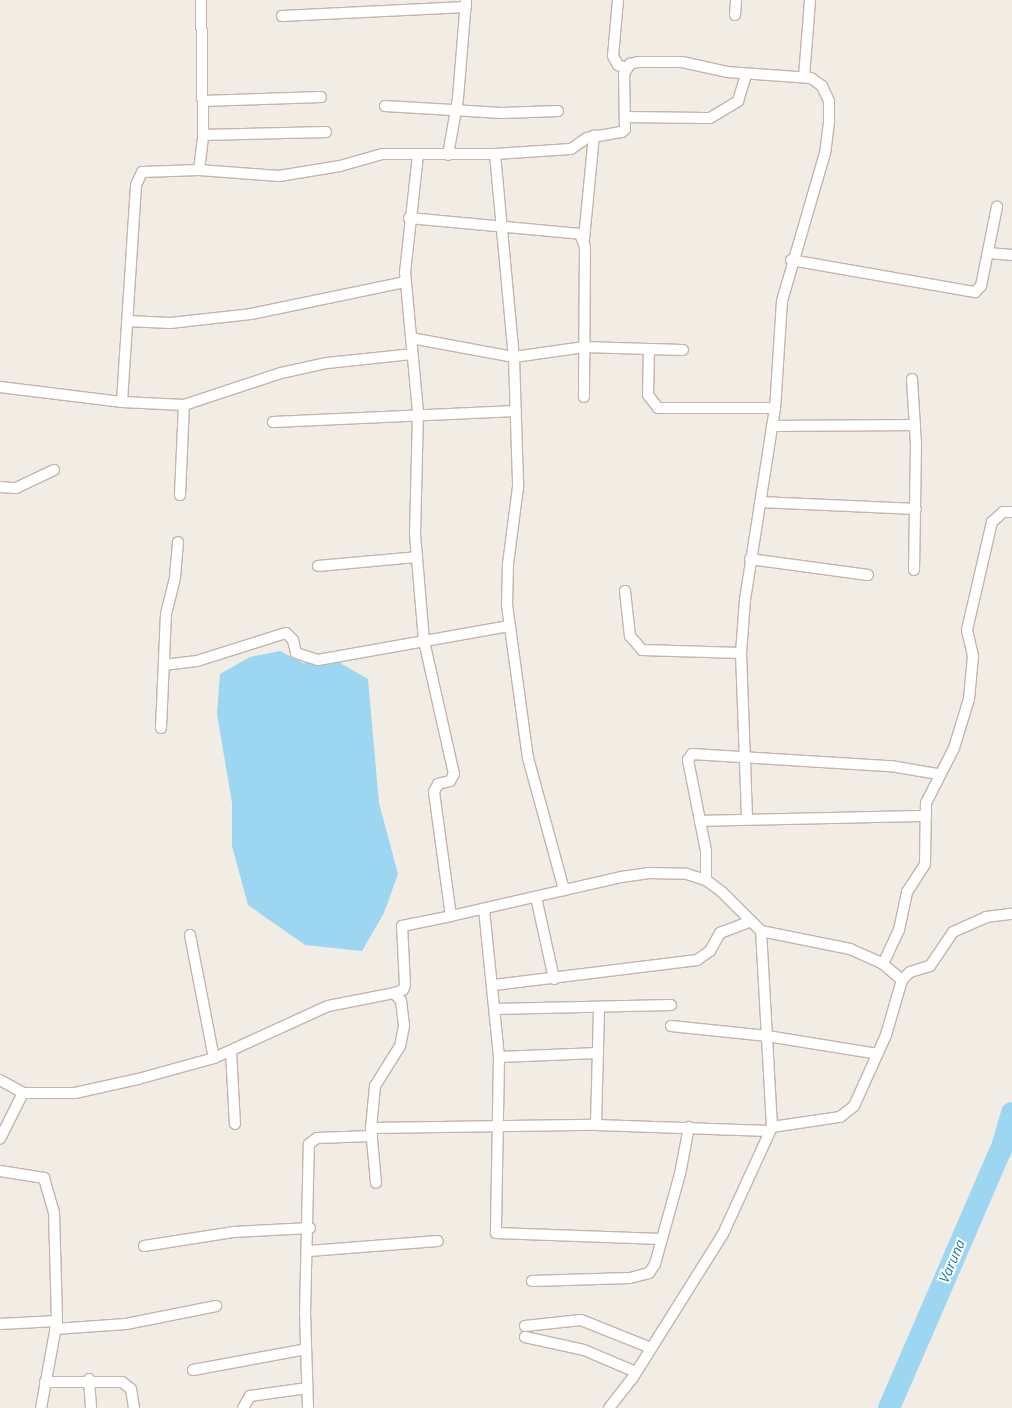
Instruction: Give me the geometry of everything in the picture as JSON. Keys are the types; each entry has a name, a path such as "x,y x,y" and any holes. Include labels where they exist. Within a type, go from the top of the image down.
{"street":[{"path":"199,170 203,135 201,0"},
{"path":"618,0 613,56 618,65 626,68 638,62 682,62 746,74 804,77 822,86 829,101 829,122 818,179 791,260 777,340 775,408 750,559 741,653 747,819"},
{"path":"735,15 736,0"},
{"path":"804,77 810,0"},
{"path":"282,16 466,3 456,108 448,154"},
{"path":"122,402 138,177 151,169 199,170 279,176 340,166 382,154 495,154 571,149 594,135 622,132 626,117 626,68"},
{"path":"626,117 710,118 738,102 746,74"},
{"path":"203,101 321,97"},
{"path":"385,106 456,108 502,113 558,111"},
{"path":"203,135 326,132"},
{"path":"584,397 584,239 594,135"},
{"path":"495,154 514,357 516,411 518,487 508,564 509,626 528,758 564,890"},
{"path":"418,155 409,218 406,282 418,413 416,557 424,641 454,774 450,780 438,784 434,792 451,916"},
{"path":"791,260 970,293 981,286 997,207"},
{"path":"409,218 573,231 584,239"},
{"path":"988,253 1012,255"},
{"path":"127,321 170,323 251,314 406,282"},
{"path":"411,338 514,357 584,347 683,350"},
{"path":"649,349 648,395 658,408 775,408"},
{"path":"0,386 122,402 184,406 281,374 327,363 412,354"},
{"path":"912,378 915,425 916,508 914,570"},
{"path":"180,495 184,406"},
{"path":"273,422 418,413 516,411"},
{"path":"772,426 915,425"},
{"path":"0,487 16,488 54,470"},
{"path":"760,502 916,508"},
{"path":"883,964 899,930 907,892 925,864 926,803 938,774 954,748 969,699 973,656 967,630 992,522 996,515 1012,512"},
{"path":"161,728 166,614 175,577 178,542"},
{"path":"318,566 416,557"},
{"path":"750,559 868,575"},
{"path":"625,591 630,636 642,650 741,653"},
{"path":"164,665 197,661 286,633 293,640 296,653 318,660 509,626"},
{"path":"706,880 706,851 689,756 699,753 891,766 938,774"},
{"path":"700,821 926,816"},
{"path":"0,1080 23,1093 75,1093 214,1058 328,1006 403,990 405,985 402,926 648,873 687,874 706,880 748,922 762,931 850,949 883,964 902,980"},
{"path":"536,897 554,979"},
{"path":"484,909 494,985 499,1057 500,1128 496,1233 662,1240"},
{"path":"308,1408 306,1349 312,1139 372,1132 500,1128 596,1126 770,1129 790,1122 840,1117 854,1106 878,1054 902,980 910,972 930,966 952,932 986,918 1012,914"},
{"path":"494,985 554,979 697,960 710,951 720,933 748,922"},
{"path":"609,1408 636,1372 723,1234 770,1129 762,931"},
{"path":"190,936 214,1058"},
{"path":"376,1183 372,1132 375,1086 403,1036 401,1001 394,993"},
{"path":"495,1009 670,1005"},
{"path":"596,1126 599,1007"},
{"path":"671,1026 767,1036 878,1054"},
{"path":"231,1051 235,1124"},
{"path":"499,1057 598,1053"},
{"path":"0,1139 23,1093"},
{"path":"532,1281 639,1277 654,1264 686,1151 689,1127"},
{"path":"0,1171 34,1174 44,1178 48,1186 57,1260 56,1325 40,1408"},
{"path":"144,1246 233,1232 310,1228"},
{"path":"309,1251 438,1241"},
{"path":"0,1324 126,1324 216,1306"},
{"path":"525,1326 581,1320 651,1348"},
{"path":"525,1337 584,1350 636,1372"},
{"path":"192,1370 306,1349"},
{"path":"45,1382 89,1379 122,1382 131,1389 134,1408"},
{"path":"89,1379 90,1408"},
{"path":"243,1408 250,1396 307,1388"}],"water":[{"path":"280,651 303,663 335,660 368,679 379,803 398,874 384,913 362,951 305,945 248,905 232,846 232,803 217,714 220,674 250,657"}],"waterway":[{"name":"Varuna","path":"889,1408 1003,1144 1012,1113"}]}
